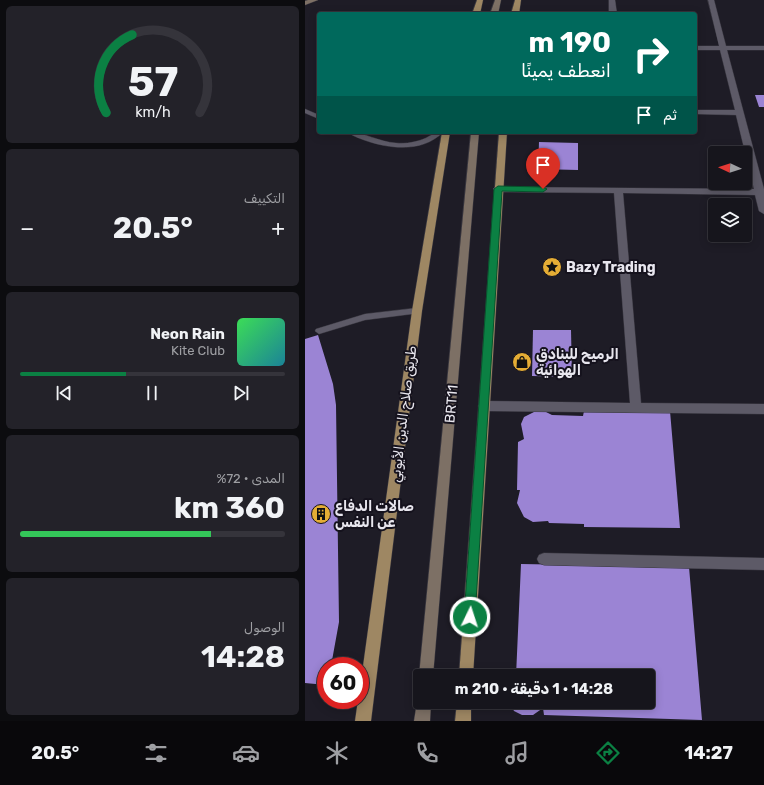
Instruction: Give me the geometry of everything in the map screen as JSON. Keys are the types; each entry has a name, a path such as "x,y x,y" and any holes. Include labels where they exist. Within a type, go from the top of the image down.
{"main road":[{"path":"305,2 315,0"},
{"path":"477,12 480,0"},
{"path":"495,12 498,0"},
{"path":"515,12 518,0"},
{"name":"طريق صلاح الدين الأيوبي","path":"363,721 417,311 446,134"},
{"name":"BRT11","path":"428,669 475,134"},
{"path":"466,669 503,134"},
{"path":"422,721 423,709"},
{"path":"463,721 464,709"}],"street":[{"path":"612,0 613,12"},
{"path":"711,0 739,113 762,192 764,211"},
{"path":"697,48 764,48"},
{"path":"697,112 739,113"},
{"path":"498,189 762,192"},
{"path":"618,190 636,407"},
{"path":"484,406 764,409"},
{"path":"544,559 764,564"}],"lane":[{"path":"306,112 317,116"},
{"path":"356,134 379,143 394,145 409,144 424,140 436,134"},
{"path":"319,331 365,317 417,311"}],"building":[{"path":"755,95 764,95 764,107 759,107"},
{"path":"539,142 578,143 578,170 538,169"},
{"path":"533,330 571,330 572,377 532,376"},
{"name":"صالات الدفاع عن النفس","path":"318,335 333,384 336,405 339,622 333,657 317,657 317,684 305,683 305,339"},
{"path":"536,411 546,412 552,415 583,416 584,411 670,411 680,528 584,527 584,524 549,523 548,521 533,522 524,517 517,503 520,490 517,490 518,442 524,439 521,424 524,417"},
{"path":"521,564 689,567 702,720 544,715 543,709 655,709 655,669 516,669"},
{"path":"513,709 542,709 533,715 522,715"}],"place":[{"name":"Bazy Trading","path":"552,267"},
{"name":"الرميح للبنادق الهوائية","path":"522,362"},
{"name":"صالات الدفاع عن النفس","path":"321,514"}],"route":[{"path":"470,617 498,189 543,189"}]}
